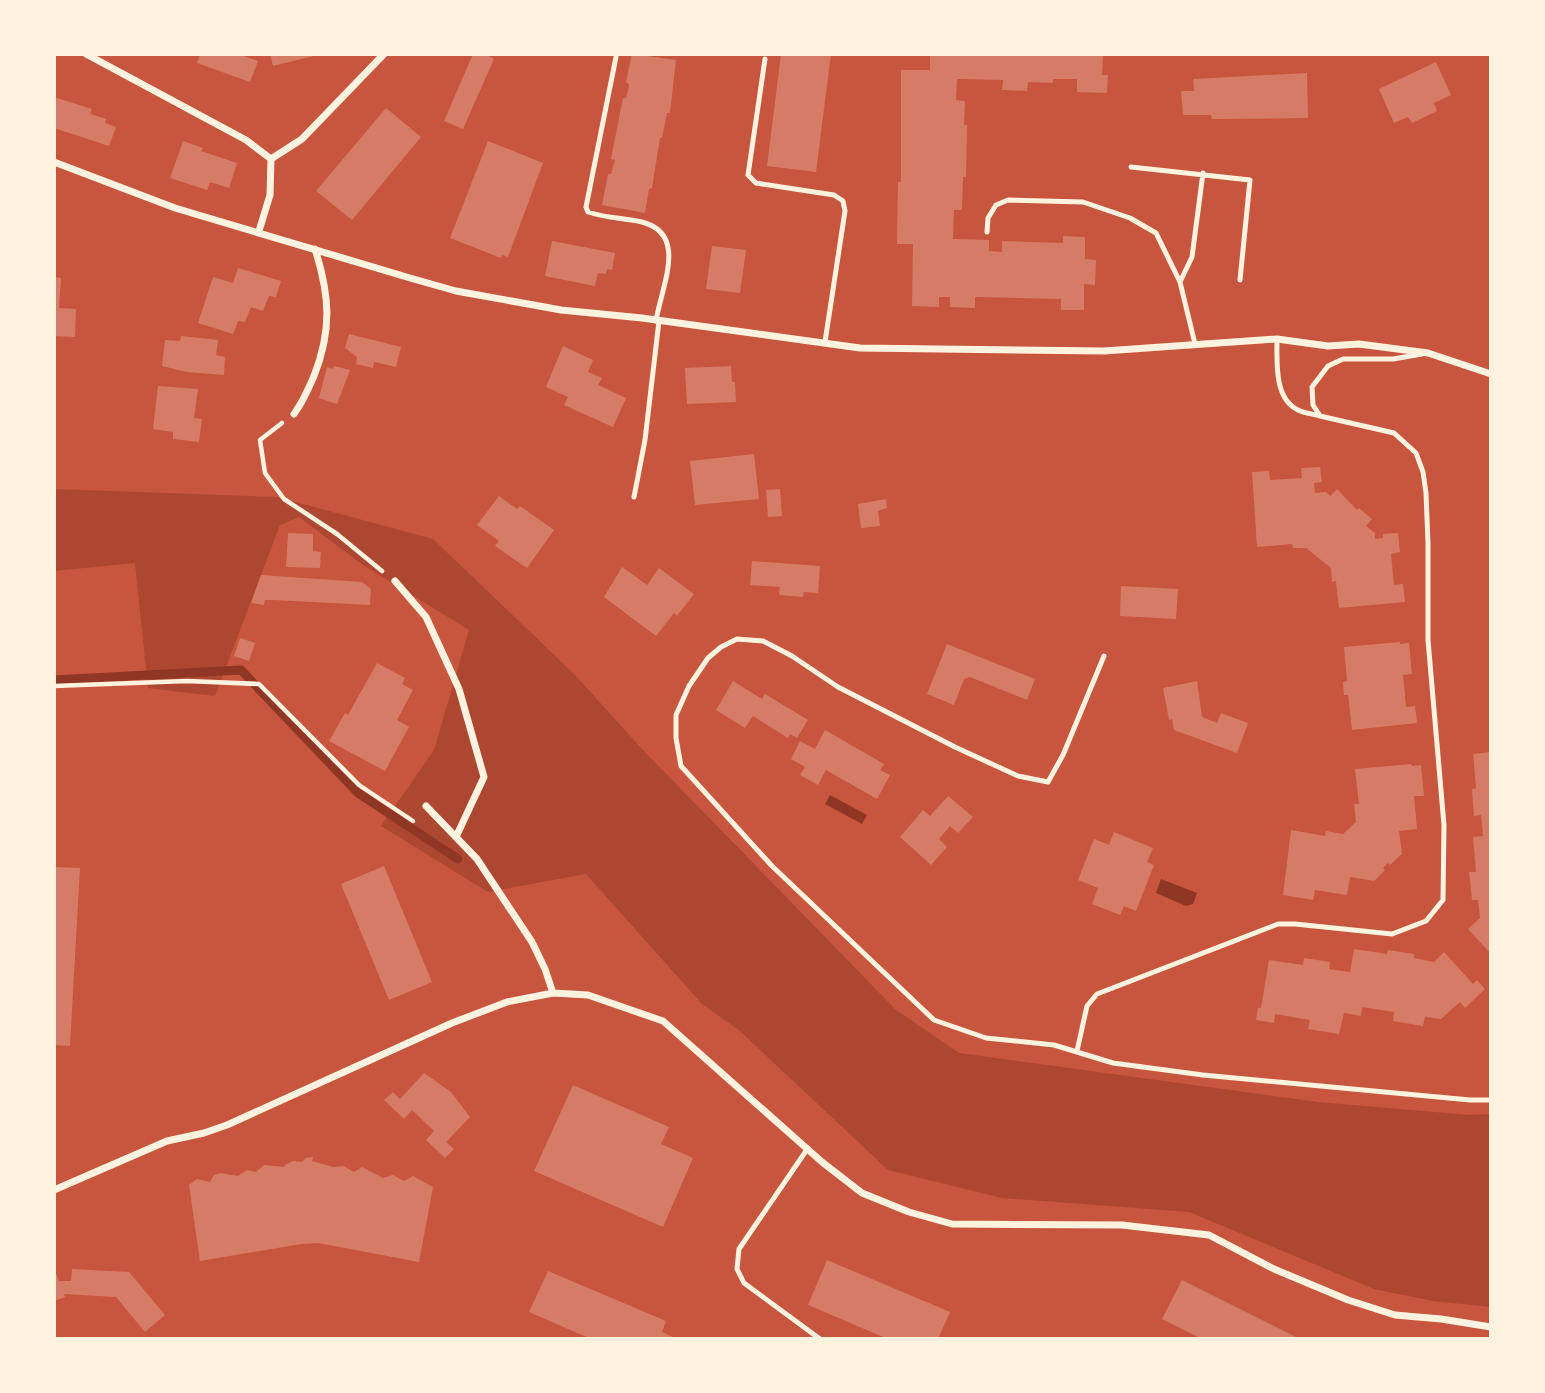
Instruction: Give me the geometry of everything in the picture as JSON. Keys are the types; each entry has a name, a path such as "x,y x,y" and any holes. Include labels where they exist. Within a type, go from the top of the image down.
{"street":[{"path":"86,54 246,140 271,159"},
{"path":"271,159 302,138 384,54"},
{"path":"259,232 270,195 271,159"},
{"path":"54,162 175,208 456,291 561,310 860,348 1104,351 1277,339 1328,346 1359,344 1428,353 1491,374"},
{"path":"294,414 303,402 323,351 328,316 325,278 315,249"},
{"path":"395,581 426,617 458,689 484,777 456,837"},
{"path":"426,806 477,859 532,942 553,993"},
{"path":"54,1190 167,1141 227,1125 452,1023 507,1002 553,993 588,995 663,1021 862,1193 909,1212 952,1224 1122,1225 1209,1235 1274,1269 1348,1300 1395,1315 1491,1327"}],"lane":[{"path":"616,57 586,206 588,212 604,218 641,222 654,227 666,237 670,252 657,321 645,440 634,496"},
{"path":"765,59 748,175 756,183 834,195 843,201 845,211 825,342"},
{"path":"1132,167 1250,180 1240,280"},
{"path":"1180,282 1192,257 1203,173"},
{"path":"987,232 988,218 996,205 1008,200 1083,202 1130,218 1156,233 1180,282 1195,344"},
{"path":"1077,1051 1087,1006 1097,994 1278,924 1392,934 1426,921 1443,900 1444,825 1428,640 1427,530 1423,472 1416,453 1394,433 1298,410 1286,402 1280,384 1277,339"},
{"path":"1320,416 1313,405 1312,387 1328,366 1343,359 1393,359 1428,353"},
{"path":"1104,656 1063,755 1048,782 1018,776 943,740 838,687 792,656 763,641 737,639 715,653 689,686 676,715 676,738 681,766 772,866 934,1020 986,1038 1054,1045 1113,1063 1203,1075 1491,1100"},
{"path":"808,1148 740,1249 737,1269 744,1283 820,1339"}],"path":[{"path":"294,414 260,440 265,473 284,499 337,534 395,581"},
{"path":"54,685 187,681 259,684 359,785 414,821 445,826"}],"shaded area":[{"path":"54,489 277,497 433,539 574,674 643,750 895,1009 959,1053 1318,1102 1470,1115 1491,1114 1491,1307 1433,1301 1374,1289 1189,1212 1002,1198 888,1170 740,1031 702,1004 586,874 488,892 381,826 434,750 469,630 363,565 299,517 280,525 215,696 148,688 135,563 54,571"},
{"path":"830,795 867,815 862,824 825,804"},
{"path":"1161,879 1197,893 1193,904 1186,906 1156,893"}],"building":[{"path":"200,54 238,54 258,61 250,82 197,63"},
{"path":"270,54 317,54 318,55 273,66"},
{"path":"473,54 485,54 494,59 463,129 444,121"},
{"path":"632,54 676,60 670,113 667,113 660,138 645,213 602,205 608,174 611,174 615,160 611,159 623,98 626,98 628,91 629,84 626,82"},
{"path":"781,54 831,54 816,172 767,166"},
{"path":"930,54 1103,54 1102,75 1108,75 1107,93 1077,92 1077,79 1053,79 1053,83 1028,82 1027,91 1002,90 1003,80 957,79 956,100 965,101 966,177 963,177 962,210 954,210 953,239 989,240 989,251 1002,252 1002,241 1063,243 1063,236 1085,237 1085,259 1096,260 1095,285 1084,284 1084,310 1061,310 1061,299 975,297 975,308 950,307 950,297 939,297 939,307 912,306 913,244 897,244 898,182 901,182 901,70 930,70"},
{"path":"1436,62 1451,95 1434,103 1437,111 1412,123 1408,117 1394,123 1379,89"},
{"path":"1307,73 1308,118 1212,119 1211,115 1183,115 1181,91 1194,91 1193,79"},
{"path":"54,97 92,109 90,114 106,119 105,123 116,127 109,146 54,128"},
{"path":"386,108 421,137 352,220 316,191"},
{"path":"183,141 203,148 201,151 237,163 229,188 210,182 207,190 170,178"},
{"path":"488,141 543,163 508,257 502,255 501,258 450,238"},
{"path":"552,241 615,253 612,270 607,269 606,274 598,273 595,286 545,276"},
{"path":"712,246 746,250 740,293 706,289"},
{"path":"238,268 281,281 276,297 269,296 263,311 251,307 245,322 238,321 233,334 198,323 213,277 233,283"},
{"path":"54,277 61,278 59,308 76,309 75,337 54,336"},
{"path":"349,334 401,347 396,367 374,362 373,368 356,364 357,357 345,348"},
{"path":"181,336 218,340 216,355 225,357 224,375 187,372 162,366 165,340 180,341"},
{"path":"563,346 593,360 588,372 602,378 598,385 626,398 613,427 564,405 568,397 546,387"},
{"path":"334,366 350,370 337,404 319,398 327,367 333,369"},
{"path":"731,366 736,402 687,404 685,368"},
{"path":"158,386 198,389 194,418 202,419 199,442 173,439 173,432 153,429"},
{"path":"754,454 759,499 695,505 690,461"},
{"path":"1320,467 1322,482 1314,483 1315,493 1326,492 1330,496 1337,489 1357,510 1359,508 1372,519 1366,526 1375,533 1375,539 1383,538 1383,534 1398,533 1400,552 1391,554 1394,585 1403,584 1405,602 1339,608 1336,581 1332,582 1331,568 1306,548 1293,548 1292,544 1257,547 1252,472 1269,471 1270,480 1302,478 1301,468"},
{"path":"780,489 782,516 768,517 766,490"},
{"path":"499,496 517,509 520,506 554,530 527,568 495,546 499,541 477,525"},
{"path":"886,499 887,508 878,511 880,526 861,528 858,504"},
{"path":"288,533 313,534 313,551 321,552 320,568 286,567"},
{"path":"752,561 820,566 818,593 804,592 803,597 779,595 780,587 750,585"},
{"path":"622,567 647,585 659,568 694,594 677,616 674,613 656,636 604,597"},
{"path":"261,575 362,582 371,589 370,605 274,600 265,600 264,605 251,603"},
{"path":"1121,586 1178,589 1176,619 1120,616"},
{"path":"240,638 255,643 249,661 234,656"},
{"path":"1409,643 1412,674 1403,675 1406,707 1415,706 1417,723 1352,730 1348,695 1344,695 1343,682 1347,681 1344,647"},
{"path":"947,644 1035,679 1027,700 970,677 964,679 954,705 927,694"},
{"path":"377,663 405,678 402,684 413,690 397,720 409,727 385,771 329,741 345,713 348,715"},
{"path":"733,681 762,699 765,694 808,720 797,738 790,734 788,738 753,716 745,728 716,710"},
{"path":"1197,681 1202,717 1217,723 1221,713 1248,723 1237,753 1174,730 1172,719 1169,720 1163,688"},
{"path":"825,730 884,764 880,770 890,775 877,799 826,770 818,785 800,775 805,767 791,759 800,741 815,749"},
{"path":"1491,752 1491,954 1468,929 1480,918 1478,900 1472,900 1469,872 1476,872 1473,837 1483,836 1481,815 1474,816 1472,789 1476,788 1473,754"},
{"path":"1421,765 1424,796 1414,796 1417,829 1399,831 1402,854 1390,865 1388,863 1374,881 1350,877 1347,895 1315,890 1313,900 1283,895 1291,830 1325,836 1326,831 1343,834 1356,822 1354,804 1359,804 1355,769"},
{"path":"948,796 973,817 958,833 950,826 939,839 947,847 931,865 900,837 923,810 930,816"},
{"path":"1114,832 1153,848 1147,862 1154,865 1136,911 1124,906 1120,915 1092,904 1098,888 1078,880 1094,839 1109,845"},
{"path":"384,866 432,982 389,1000 341,884"},
{"path":"54,867 80,868 70,1046 54,1045"},
{"path":"1354,949 1387,954 1388,950 1414,954 1414,958 1434,962 1444,952 1473,984 1477,980 1485,989 1465,1008 1460,1002 1441,1019 1425,1017 1423,1026 1393,1021 1394,1012 1362,1007 1361,1016 1344,1013 1339,1034 1308,1029 1310,1020 1275,1014 1274,1023 1256,1020 1258,1008 1261,1008 1269,960 1303,965 1304,958 1330,962 1329,969 1350,972"},
{"path":"424,1073 451,1092 470,1117 446,1142 454,1149 445,1158 426,1140 434,1131 412,1110 404,1119 384,1100 393,1092 400,1099"},
{"path":"573,1085 669,1127 661,1144 693,1158 663,1227 534,1171"},
{"path":"313,1157 312,1161 333,1167 343,1166 354,1172 362,1167 383,1178 393,1175 404,1181 413,1176 433,1187 419,1262 318,1243 200,1261 189,1185 197,1179 210,1182 214,1175 220,1173 238,1176 247,1170 256,1172 264,1165 284,1167 293,1161 302,1162"},
{"path":"827,1260 950,1312 938,1339 888,1339 808,1305"},
{"path":"54,1268 59,1281 71,1281 72,1269 129,1272 165,1315 145,1332 116,1297 64,1294 65,1297 54,1301"},
{"path":"548,1271 666,1321 662,1332 677,1339 591,1339 529,1312"},
{"path":"1182,1280 1300,1339 1202,1339 1162,1319"}],"waterway":[{"path":"54,680 241,670 358,793 458,859"}]}
